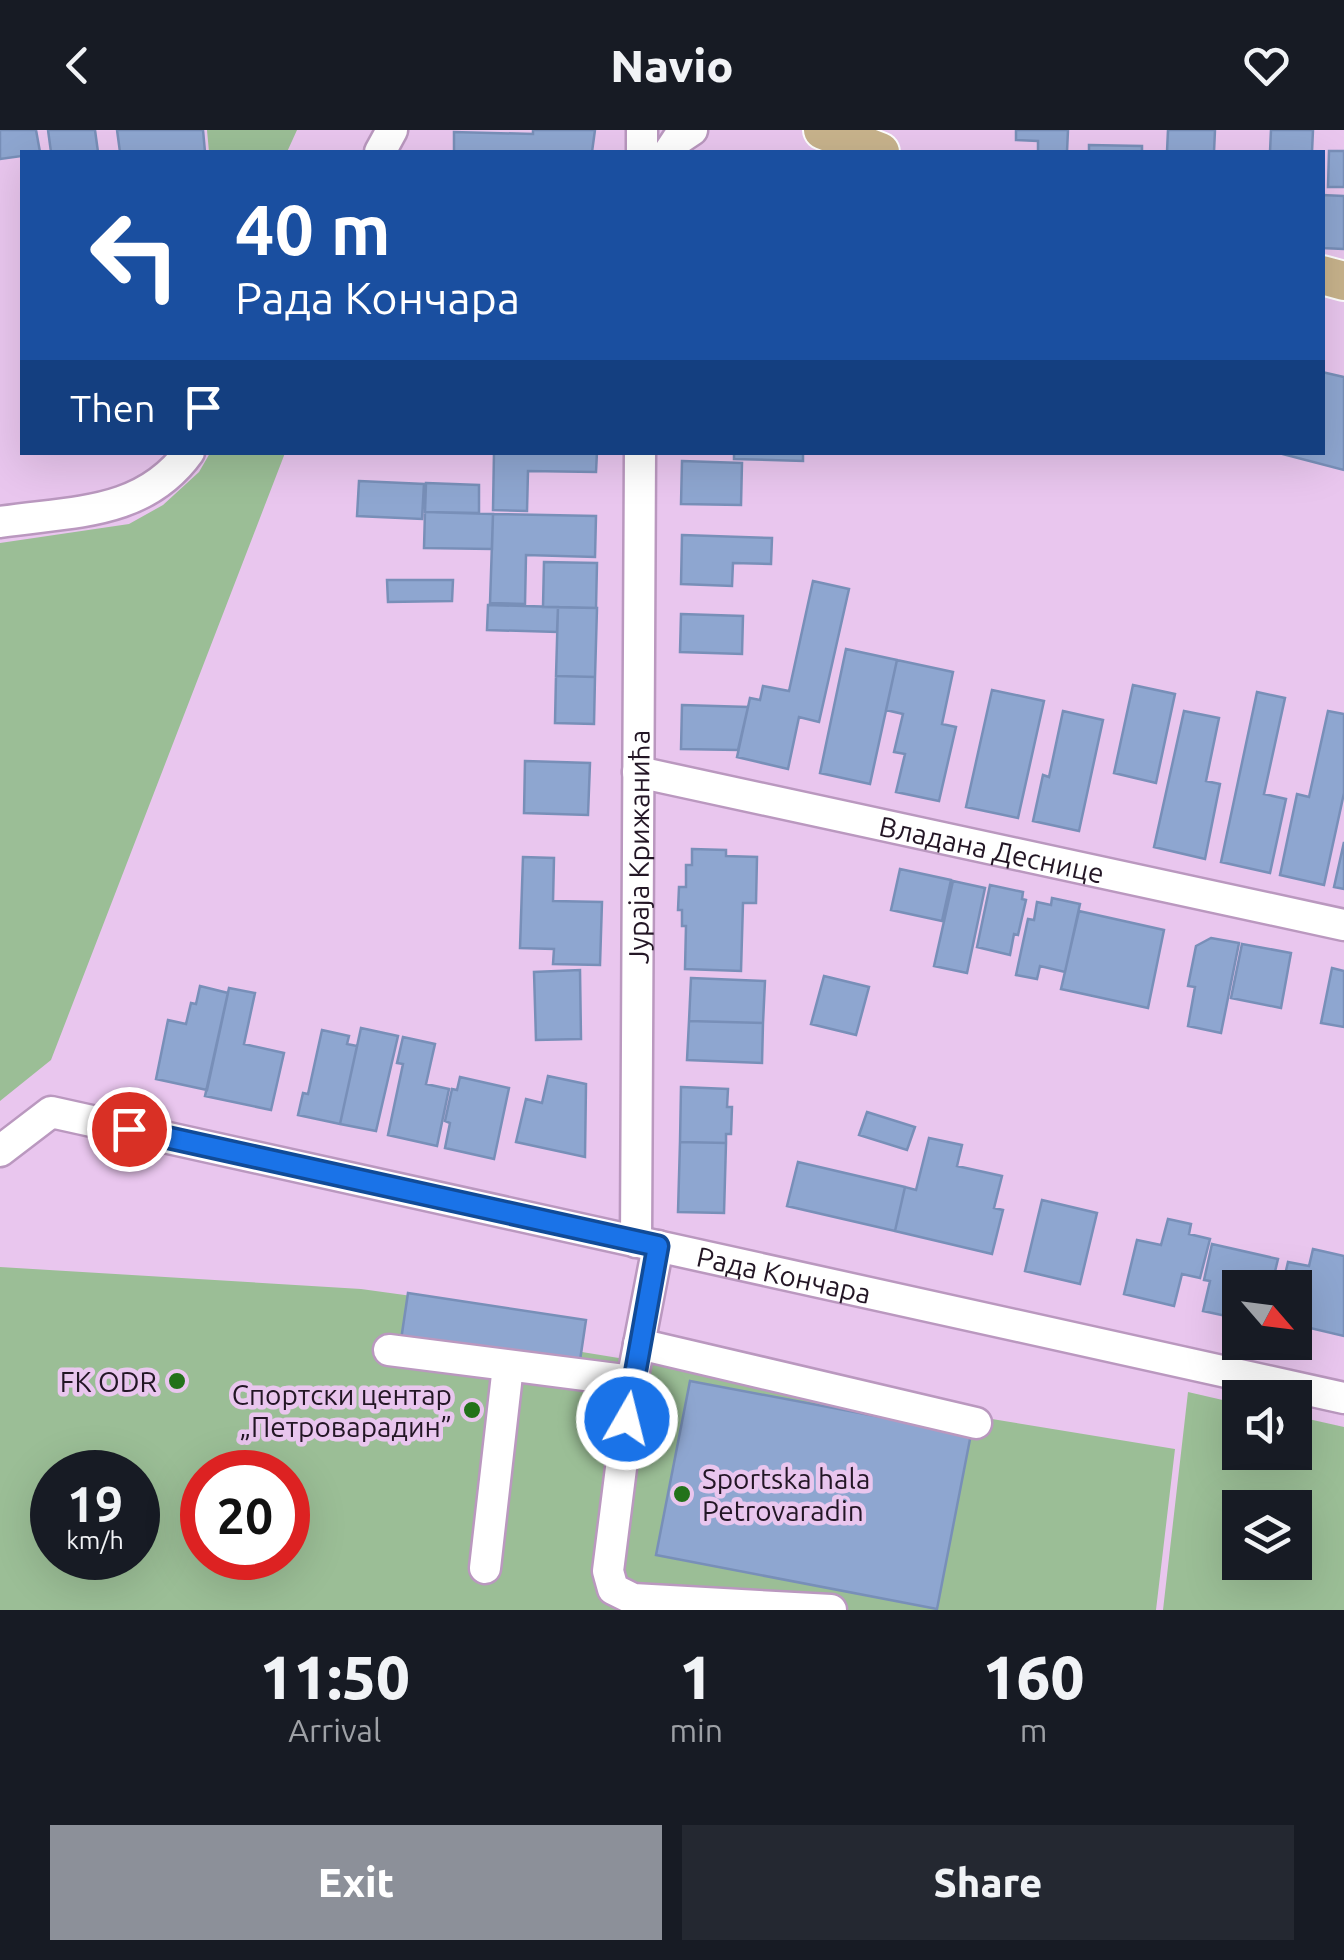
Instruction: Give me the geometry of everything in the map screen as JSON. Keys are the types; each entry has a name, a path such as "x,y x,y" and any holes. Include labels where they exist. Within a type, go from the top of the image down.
{"main road":[{"path":"823,130 875,150"}],"street":[{"path":"671,150 677,140 692,130"},
{"path":"0,522 127,503 155,488 186,455"},
{"name":"Јураја Крижанића","path":"640,455 638,772 647,1244 639,1344 608,1571 613,1589 633,1599 831,1610"},
{"name":"Владана Деснице","path":"638,772 1344,925"},
{"name":"Рада Кончара","path":"0,1151 52,1112 1344,1398"},
{"path":"639,1344 976,1423"},
{"path":"389,1350 632,1382"},
{"path":"485,1568 508,1366"}],"green space":[{"path":"207,130 297,130 288,150 209,150"},
{"path":"209,455 284,455 51,1060 0,1101 0,543 129,524 163,505 199,472"},
{"name":"Спортски центар „Петроварадин”","path":"0,1267 361,1289 586,1320 582,1352 1175,1449 1156,1610 0,1610"},
{"path":"1188,1392 1222,1400 1222,1470 1312,1470 1312,1420 1344,1427 1344,1610 1163,1610"}],"building":[{"path":"0,130 36,130 40,150 20,150 20,156 0,159"},
{"path":"48,130 95,130 98,150 51,150"},
{"path":"117,130 203,130 205,150 120,150"},
{"path":"533,130 595,130 592,150 454,150 454,132 533,134"},
{"path":"1016,130 1068,130 1067,150 1038,150 1038,141 1016,140"},
{"path":"1168,130 1215,130 1214,150 1167,150"},
{"path":"1271,130 1313,130 1312,150 1270,150"},
{"path":"1089,145 1142,146 1142,150 1089,150"},
{"path":"1329,151 1344,151 1344,187 1328,187"},
{"path":"1325,195 1344,196 1344,249 1325,248"},
{"path":"1325,373 1344,377 1344,470 1286,455 1325,455"},
{"path":"494,455 597,455 596,472 528,471 527,511 493,510"},
{"path":"734,455 803,455 803,461 734,459"},
{"path":"682,461 742,463 741,505 681,504"},
{"path":"359,481 424,484 422,519 357,516"},
{"path":"426,483 479,485 479,513 425,512"},
{"path":"425,512 493,514 492,549 424,548"},
{"path":"493,514 596,516 595,557 526,555 525,604 490,603"},
{"path":"682,535 772,538 771,564 733,563 732,586 681,584"},
{"path":"544,562 597,563 596,608 543,607"},
{"path":"387,580 453,580 452,601 388,602"},
{"path":"813,581 849,589 819,722 799,717 788,769 737,757 750,698 760,700 763,686 789,691"},
{"path":"488,605 558,607 557,632 487,630"},
{"path":"558,607 597,608 595,677 556,676"},
{"path":"681,614 743,616 742,654 680,652"},
{"path":"846,649 897,660 870,784 820,773"},
{"path":"897,660 953,672 942,724 956,727 939,801 896,792 905,754 894,752 903,714 886,710"},
{"path":"556,676 595,677 594,724 555,723"},
{"path":"1133,685 1175,694 1156,783 1114,773"},
{"path":"992,690 1044,701 1018,818 966,807"},
{"path":"1257,692 1285,698 1264,794 1286,799 1270,873 1221,862"},
{"path":"682,705 748,707 738,750 681,749"},
{"path":"1063,711 1103,720 1079,831 1033,821 1043,775 1049,777"},
{"path":"1184,711 1219,718 1206,781 1220,784 1205,859 1154,847"},
{"path":"1328,711 1344,714 1344,793 1324,885 1280,875 1297,794 1309,797"},
{"path":"525,761 590,763 588,815 524,813"},
{"path":"1344,842 1344,889 1334,887"},
{"path":"692,849 726,850 726,856 757,857 756,903 743,903 741,971 685,969 686,926 682,926 682,910 678,910 679,887 686,887 686,865 692,865"},
{"path":"523,857 554,858 553,901 602,902 600,965 553,964 554,949 520,948"},
{"path":"900,869 951,880 942,921 891,910"},
{"path":"953,881 985,888 967,973 934,966"},
{"path":"990,885 1023,892 1022,899 1026,900 1010,955 977,947"},
{"path":"1052,898 1080,904 1065,972 1040,966 1037,979 1016,975 1028,919 1034,920 1037,902 1051,905"},
{"path":"1079,911 1164,930 1148,1008 1061,989"},
{"path":"1211,938 1239,943 1221,1033 1188,1026 1195,987 1188,986 1196,946"},
{"path":"1242,944 1291,953 1281,1008 1231,998"},
{"path":"1332,968 1344,971 1344,1027 1321,1023"},
{"path":"580,970 581,1039 536,1040 534,972"},
{"path":"824,976 869,987 856,1035 811,1024"},
{"path":"691,978 765,981 763,1023 689,1021"},
{"path":"200,986 228,993 207,1090 156,1079 168,1020 186,1024"},
{"path":"229,988 255,993 244,1044 284,1053 271,1110 205,1096"},
{"path":"689,1021 763,1023 762,1063 687,1060"},
{"path":"361,1028 398,1036 376,1131 340,1124"},
{"path":"322,1030 349,1036 347,1044 357,1046 340,1124 298,1115 303,1093 308,1094"},
{"path":"403,1037 435,1044 426,1084 449,1089 437,1146 388,1135 403,1064 397,1063"},
{"path":"548,1076 586,1084 585,1157 516,1142 526,1099 542,1103"},
{"path":"460,1077 509,1088 494,1159 445,1148 450,1123 445,1121 452,1089 457,1090"},
{"path":"681,1087 728,1089 731,1134 726,1134 726,1143 680,1142"},
{"path":"867,1112 915,1127 907,1150 859,1135"},
{"path":"929,1138 962,1145 957,1166 1002,1176 994,1208 1003,1210 992,1254 895,1231 905,1187 916,1190"},
{"path":"680,1142 726,1143 724,1213 678,1212"},
{"path":"798,1162 905,1187 895,1231 787,1206"},
{"path":"1042,1200 1097,1213 1080,1284 1025,1271"},
{"path":"1168,1219 1191,1224 1189,1234 1210,1239 1200,1278 1182,1274 1174,1306 1124,1294 1137,1240 1161,1245"},
{"path":"1212,1244 1278,1259 1275,1270 1222,1270 1222,1315 1203,1311 1210,1281 1204,1280"},
{"path":"1313,1249 1344,1256 1344,1336 1312,1328 1312,1270 1286,1270 1288,1262 1309,1266"},
{"path":"408,1293 586,1320 579,1367 401,1340"},
{"path":"690,1381 971,1434 937,1609 656,1555"}],"place":[{"name":"FK ODR","path":"177,1381"},
{"name":"Спортски центар „Петроварадин”","path":"472,1410"},
{"name":"Sportska hala Petrovaradin","path":"682,1494"}],"route":[{"path":"129,1129 658,1246 627,1419"}]}
